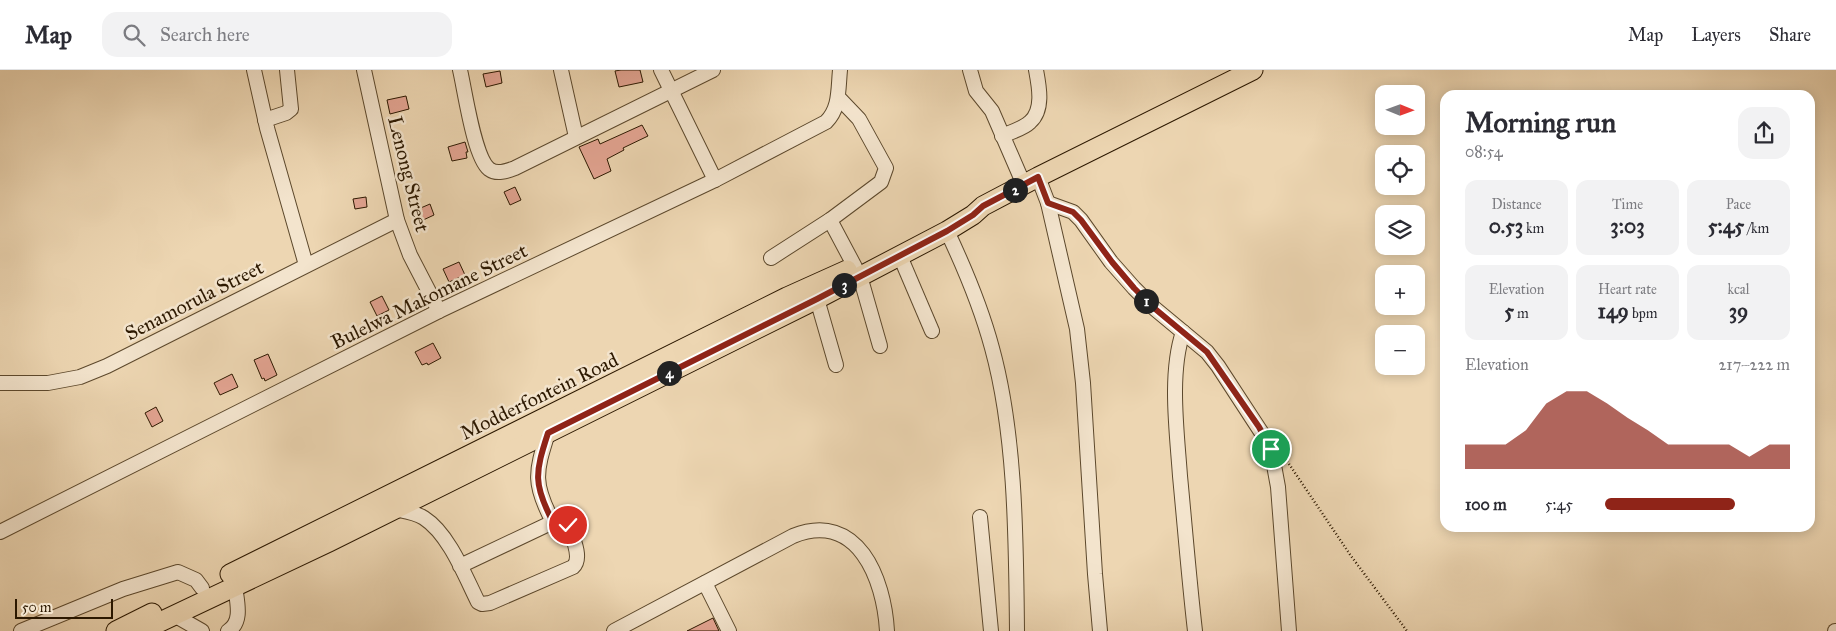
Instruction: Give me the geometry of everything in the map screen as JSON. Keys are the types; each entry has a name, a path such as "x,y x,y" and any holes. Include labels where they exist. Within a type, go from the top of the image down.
{"main road":[{"name":"Modderfontein Road","path":"116,631 779,301 900,256 947,231 973,215 983,206 1253,70"},
{"name":"Modderfontein Road","path":"141,631 394,509 817,299 858,271 946,219 969,208 983,206"}],"street":[{"path":"254,70 265,120 306,265"},
{"path":"265,120 286,113 291,109 287,70"},
{"name":"Lenong Street","path":"364,70 397,220 410,255 439,311"},
{"path":"460,70 478,149 490,170 494,172 507,171 713,70"},
{"path":"561,70 576,137"},
{"path":"661,70 715,180"},
{"name":"Bulelwa Makomane Street","path":"0,532 439,311 715,180 826,122 837,106 840,70"},
{"path":"970,70 976,91 992,111 1002,136 1031,181 1048,203 1077,329 1083,383 1094,574 1100,631"},
{"path":"1002,136 1030,122 1038,108 1039,92 1036,70"},
{"path":"771,258 830,220 881,182 886,168 859,119 838,97"},
{"path":"1048,203 1073,212 1134,288 1154,308 1207,352 1259,427 1271,449 1278,487 1289,631"},
{"name":"Senamorula Street","path":"0,383 48,383 80,377 107,366 397,220"},
{"path":"830,220 858,271 880,346"},
{"path":"947,231 976,298 992,348 1002,395 1012,487 1017,631"},
{"path":"900,256 932,331"},
{"path":"817,299 836,365"},
{"path":"1183,332 1179,345 1176,370 1177,433 1195,631"},
{"path":"548,433 537,471 537,483 543,504 553,522"},
{"path":"394,509 419,515 436,528 445,539 478,602 485,604 573,566 577,562 577,554 568,525 563,521 553,522 460,566"},
{"path":"980,517 991,631"},
{"path":"614,631 793,536 817,529 828,530 850,540 870,564 884,599 887,631"},
{"path":"21,631 123,589 178,572 196,580 202,588"},
{"path":"705,583 729,631"},
{"path":"228,631 234,628 237,620 238,607 235,586"},
{"path":"174,615 202,631"}],"path":[{"path":"1271,449 1290,462 1351,556 1407,631"}],"building":[{"path":"640,70 643,82 619,87 615,71"},
{"path":"500,71 502,83 486,87 483,74"},
{"path":"406,96 409,109 390,114 387,100"},
{"path":"642,125 648,136 623,148 624,150 607,159 611,171 594,179 579,147 598,139 600,144"},
{"path":"465,142 468,152 466,152 467,158 452,161 448,147"},
{"path":"515,187 521,200 510,205 504,192"},
{"path":"366,197 367,207 355,209 353,199"},
{"path":"430,204 434,215 421,221 416,210"},
{"path":"459,262 465,275 449,282 443,269"},
{"path":"382,296 389,310 377,316 370,302"},
{"path":"433,343 441,358 428,365 427,363 422,365 415,352"},
{"path":"268,354 277,375 265,381 264,378 262,379 254,360"},
{"path":"232,374 238,387 220,395 214,383"},
{"path":"156,407 163,421 152,427 145,413"},
{"path":"713,618 719,631 687,631"}],"route":[{"path":"568,525 563,521 553,522 543,504 537,483 537,471 548,433 900,256 947,231 973,215 983,206 1038,177 1048,203 1073,212 1134,288 1154,308 1207,352 1259,427 1271,449"}]}
